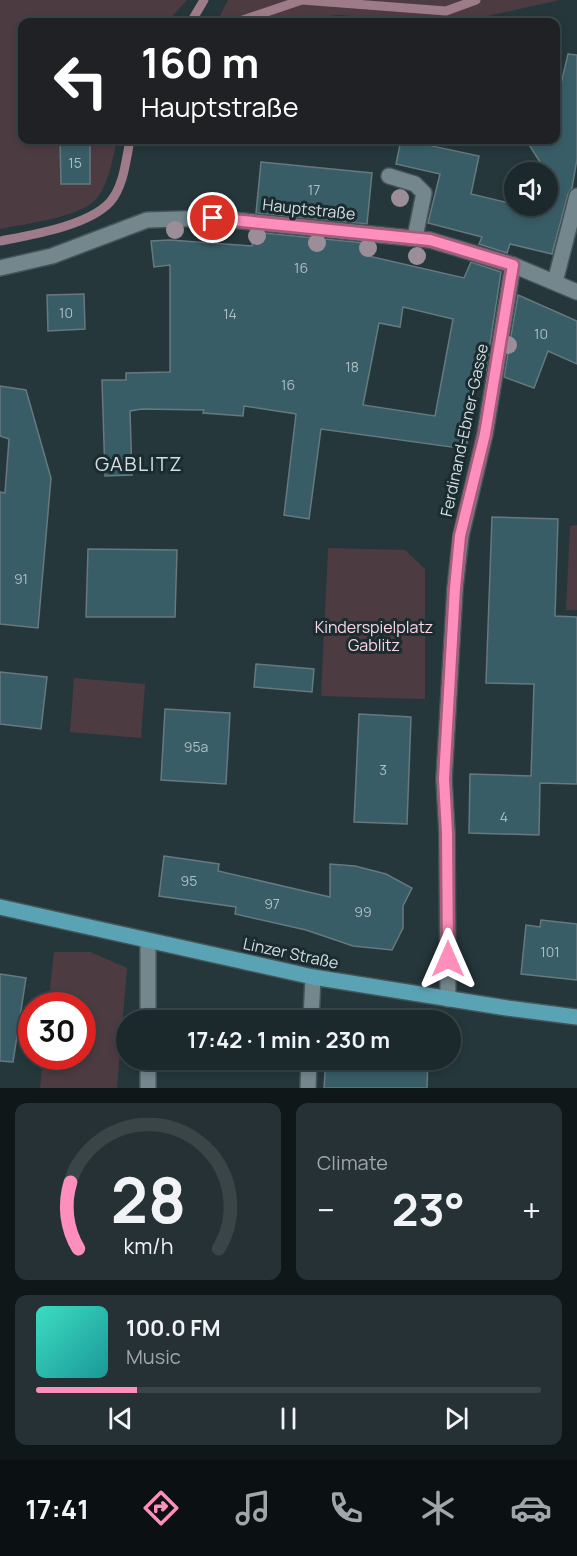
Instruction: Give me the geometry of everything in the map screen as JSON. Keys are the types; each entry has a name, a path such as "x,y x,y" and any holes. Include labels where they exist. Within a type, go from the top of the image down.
{"main road":[{"name":"Linzer Straße","path":"0,907 313,977 577,1017"}],"street":[{"path":"389,176 416,184 424,193 415,237"},
{"path":"555,282 577,196"},
{"name":"Hauptstraße","path":"0,268 52,256 147,220 213,218 415,237 513,265 577,292"},
{"name":"Ferdinand-Ebner-Gasse","path":"448,999 447,833 444,779 455,588 460,536 485,434 513,265"},
{"path":"148,940 148,1010"},
{"path":"311,1010 313,977"},
{"path":"148,1070 148,1088"},
{"path":"308,1088 309,1070"}],"green space":[{"path":"0,0 187,0 171,18 18,18 18,144 116,144 106,181 93,202 69,214 0,229"},
{"path":"228,0 560,0 479,18 390,18 336,15 318,18 219,18"},
{"path":"577,525 577,610 566,610 570,526"},
{"name":"Kinderspielplatz Gablitz","path":"328,548 405,550 425,569 425,699 321,696"},
{"path":"74,678 145,684 141,738 70,732"},
{"path":"54,952 90,952 127,968 124,1010 116,1010 117,1088 40,1088 42,1070 96,1070 96,992 49,992"}],"building":[{"path":"568,54 577,55 577,159 572,188 568,194 552,254 510,244 507,253 479,244 482,237 428,223 440,174 396,164 400,144 432,144 432,146 479,156 471,194 504,202 504,216 558,216 558,162 540,162 529,144 560,144 560,88"},
{"path":"60,144 90,144 90,184 61,184"},
{"path":"261,162 372,173 367,224 256,213"},
{"path":"254,232 365,243 364,255 464,278 471,262 501,272 486,370 479,367 466,449 321,429 309,519 284,515 296,414 244,406 243,416 203,413 204,410 142,409 130,411 132,475 105,476 102,380 126,380 126,373 170,372 170,265 154,267 151,241 170,240 252,246","holes":["403,307 453,319 435,416 363,405 379,323 400,327"]},
{"path":"84,294 85,329 48,331 47,295"},
{"path":"518,295 577,321 577,364 548,351 534,388 504,377"},
{"path":"0,386 26,390 51,478 38,628 0,624 0,492 5,493 9,439 0,436"},
{"path":"492,517 558,519 555,616 577,617 577,784 540,783 539,835 469,833 470,774 531,776 534,684 486,683"},
{"path":"88,549 177,550 175,617 86,617"},
{"path":"256,664 314,669 312,692 254,687"},
{"path":"0,672 47,677 41,729 0,724"},
{"path":"165,709 230,713 226,784 161,780"},
{"path":"359,714 411,717 407,824 354,822"},
{"path":"164,856 219,864 218,871 330,897 330,864 355,866 386,874 412,888 403,906 403,928 392,950 353,946 306,930 235,914 236,907 159,896"},
{"path":"541,920 577,924 577,980 521,974 526,925 540,927"},
{"path":"0,974 26,978 24,992 18,992 18,1030 13,1062 0,1061"},
{"path":"325,1070 428,1070 427,1088 324,1088"}],"waterway":[{"path":"193,18 204,0"},
{"path":"249,18 302,0 446,11 476,0"},
{"path":"0,241 58,228 100,210 115,196 124,172 129,144"}],"district":[{"name":"GABLITZ","path":"139,463"}],"route":[{"path":"213,218 415,237 513,265 485,434 460,536 455,588 444,779 448,959"}]}
